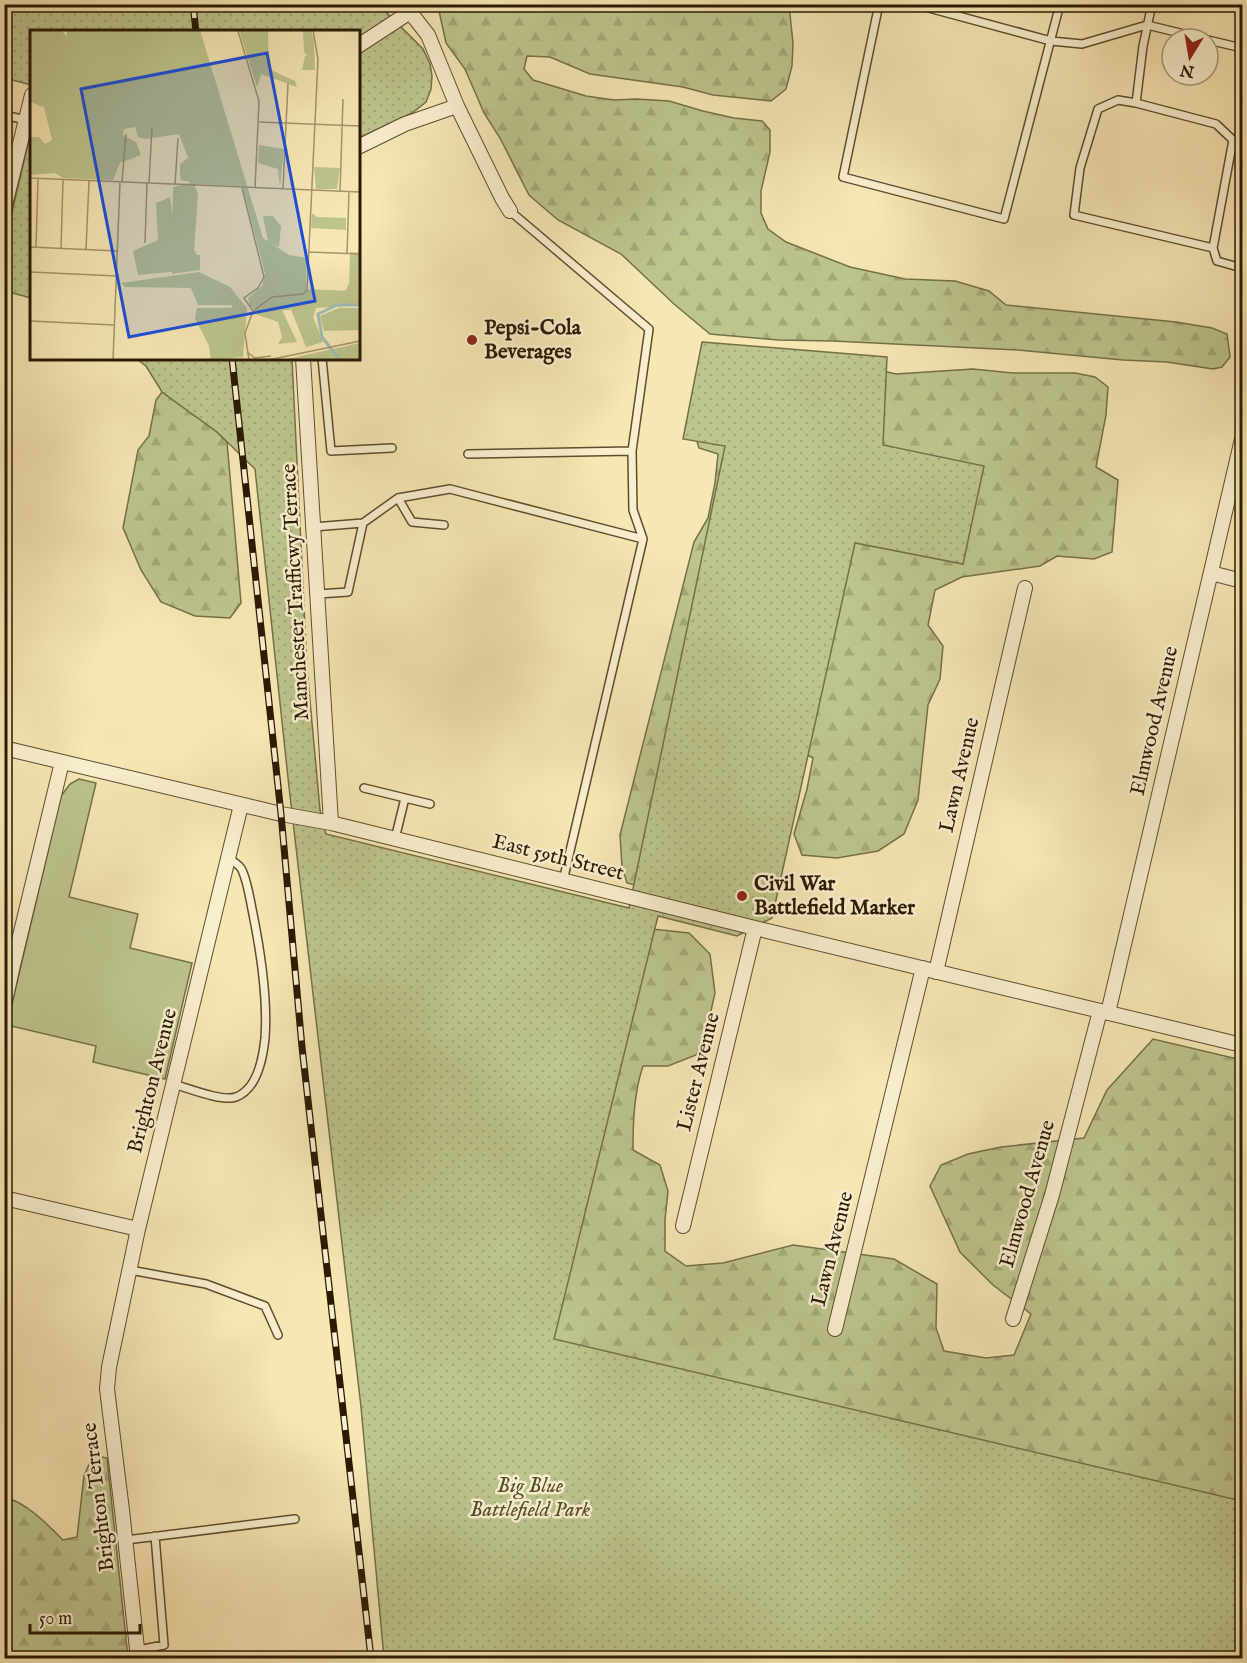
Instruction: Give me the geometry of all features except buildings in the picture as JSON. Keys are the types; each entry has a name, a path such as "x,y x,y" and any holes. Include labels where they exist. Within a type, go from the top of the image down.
{"street":[{"path":"360,45 412,8 428,35 457,106 510,211"},
{"path":"4,209 30,103"},
{"path":"360,146 405,124 457,106"},
{"name":"Manchester Trafficwy Terrace","path":"303,360 331,824"},
{"name":"Elmwood Avenue","path":"1013,1319 1052,1195 1104,1012 1242,439"},
{"path":"1211,573 1242,581"},
{"name":"Lawn Avenue","path":"835,1329 929,970 1025,588"},
{"name":"East 59th Street","path":"4,748 395,839 1242,1045"},
{"path":"4,1006 62,762"},
{"name":"Brighton Avenue","path":"108,1367 138,1229 241,805"},
{"name":"Lister Avenue","path":"683,1226 755,928"},
{"path":"4,1198 138,1229"},
{"name":"Brighton Terrace","path":"108,1367 107,1389 138,1654"}],"lane":[{"path":"879,4 843,177 1004,219 1060,4"},
{"path":"914,4 1051,41 1082,44 1147,25 1160,28"},
{"path":"1136,103 1143,46 1152,4"},
{"path":"1220,42 1242,48"},
{"path":"1213,248 1074,215 1080,168 1098,110 1118,99 1216,124 1233,140 1213,248 1217,261 1242,268"},
{"path":"4,115 26,120"},
{"path":"510,211 648,328 632,451 633,510 644,539 563,881"},
{"path":"322,360 331,451 392,448"},
{"path":"468,454 632,451"},
{"path":"313,527 363,523 398,498 450,489 644,539"},
{"path":"398,498 412,522 444,525"},
{"path":"318,594 348,592 363,523"},
{"path":"364,788 430,804"},
{"path":"395,839 405,798"},
{"path":"173,1084 222,1098 235,1098 251,1087 261,1062 265,1039 265,1005 258,938 241,867 228,858"},
{"path":"130,1270 206,1284 265,1306 278,1335"},
{"path":"126,1540 295,1519"},
{"path":"138,1654 164,1645 155,1536"}],"green space":[{"path":"5,4 379,5 423,49 430,64 432,76 431,89 426,102 412,113 360,138 360,30 30,30 30,85 5,78"},
{"path":"441,5 789,5 793,43 792,66 786,89 771,101 713,95 683,87 590,74 550,57 527,56 524,69 533,80 586,96 614,100 669,101 734,118 762,121 770,130 770,152 761,191 761,213 768,229 786,242 850,267 905,279 955,281 989,291 1006,305 1176,322 1212,328 1227,334 1230,357 1222,367 1213,369 1167,362 1018,350 778,340 710,334 621,254 558,220 529,195 500,138 484,113 465,69 446,43 439,11"},
{"path":"30,135 30,297 5,291 5,242"},
{"name":"Big Blue Battlefield Park","path":"702,342 887,357 883,445 984,466 963,564 855,543 772,918 737,936 658,916 554,1339 1242,1501 1242,1658 384,1658 361,1407 289,787 255,469 217,432 162,392 146,366 138,360 292,360 307,668 320,810 326,834 629,908 725,446 683,439"},
{"path":"834,360 896,374 973,369 1013,373 1075,373 1095,377 1108,387 1106,415 1096,467 1118,480 1112,552 1094,559 1057,556 1040,566 962,577 935,590 928,625 943,646 940,679 928,705 918,800 904,834 878,851 837,858 802,855 794,834 813,758 778,738 696,901 627,883 622,866 620,835 694,542 708,518 715,483 718,454 699,448 692,425"},
{"path":"162,392 217,432 227,442 241,603 230,618 195,616 161,602 141,570 123,528 138,450 149,436 156,400"},
{"path":"79,779 96,783 69,897 138,914 130,948 192,963 165,1079 93,1062 96,1046 7,1025 61,796 70,784"},
{"path":"652,929 689,933 710,954 715,993 706,1033 696,1055 668,1066 643,1066 638,1086 633,1150 660,1165 668,1191 665,1251 686,1266 723,1263 793,1245 894,1259 937,1284 936,1328 944,1351 986,1358 1014,1355 1031,1314 993,1285 960,1252 930,1186 941,1165 968,1154 1001,1147 1084,1138 1107,1090 1153,1039 1242,1060 1242,1658 390,1658"},
{"path":"93,1455 107,1458 128,1658 5,1658 5,1611 9,1589 4,1558 5,1497 29,1509 63,1540 77,1537 84,1476"}],"railway":[{"path":"193,4 196,30"},
{"path":"232,360 281,814 302,1047 371,1658"}],"place":[{"name":"Pepsi-Cola Beverages","path":"472,340"},
{"name":"Civil War Battlefield Marker","path":"742,896"}]}
